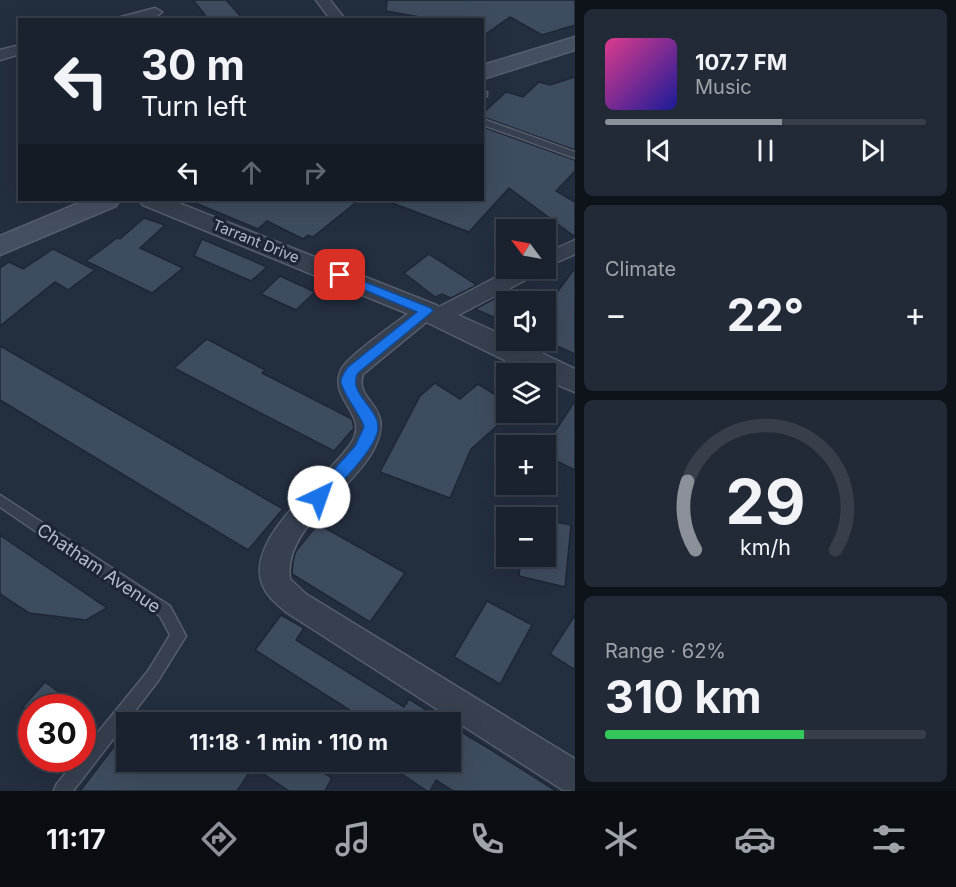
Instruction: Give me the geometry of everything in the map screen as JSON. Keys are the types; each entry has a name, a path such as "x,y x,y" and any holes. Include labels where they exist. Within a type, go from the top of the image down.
{"main road":[{"path":"484,72 575,43"},
{"path":"0,246 105,201"}],"street":[{"path":"323,0 337,18"},
{"path":"132,18 154,10"},
{"path":"0,55 18,50"},
{"name":"Tarrant Drive","path":"153,201 433,314 575,381"},
{"path":"556,256 575,246"},
{"path":"508,279 433,314 353,370 348,379 348,387 367,414 371,427 369,437 291,528 274,568 276,583 296,603 575,778"}],"lane":[{"path":"484,122 575,155"},
{"name":"Chatham Avenue","path":"0,500 165,611 178,636 153,676 62,791"}],"building":[{"path":"193,0 226,0 242,18 207,18"},
{"path":"387,0 575,0 575,25 542,35 510,17 484,35 484,18 425,18 386,11"},
{"path":"575,77 575,150 484,117 484,112 506,92 523,97 539,82 550,85"},
{"path":"484,127 575,160 575,171 556,191 575,202 575,237 556,223 556,219 551,219 509,188 469,232 387,201 484,201"},
{"path":"190,201 358,201 313,237 308,235 303,239 267,221 258,229"},
{"path":"144,218 165,225 140,248 183,268 152,293 86,261 117,238 120,239"},
{"path":"202,239 267,267 251,281 194,256"},
{"path":"53,249 95,270 68,290 55,282 0,326 0,268 9,262 23,269"},
{"path":"429,254 477,285 451,298 442,294 435,297 404,273"},
{"path":"575,268 575,354 556,345 556,294"},
{"path":"280,276 315,292 296,310 261,294"},
{"path":"496,298 496,318 475,309"},
{"path":"207,339 265,370 262,373 352,419 354,428 334,451 174,368"},
{"path":"0,346 283,509 248,550 0,400"},
{"path":"435,383 460,399 478,384 496,395 496,423 500,423 471,449 450,498 380,472 420,396"},
{"path":"575,401 575,470 556,461 556,435 553,435"},
{"path":"556,522 571,525 565,587 519,576 520,567 556,567"},
{"path":"318,524 405,573 370,622 292,574 296,551"},
{"path":"0,535 107,608 86,620 29,613 0,594"},
{"path":"487,601 532,625 500,684 454,657"},
{"path":"281,615 304,628 296,640 404,707 409,699 430,712 353,712 255,650"},
{"path":"575,615 575,670 550,654"},
{"path":"45,682 61,694 34,694"},
{"path":"461,732 556,791 453,791 436,780 430,791 399,772 461,772"},
{"path":"116,744 116,772 250,772 237,791 80,791"},
{"path":"260,772 322,772 332,778 325,791 289,791"}],"route":[{"path":"319,497 369,437 371,427 367,414 348,387 348,379 353,370 426,311 340,275"}]}
